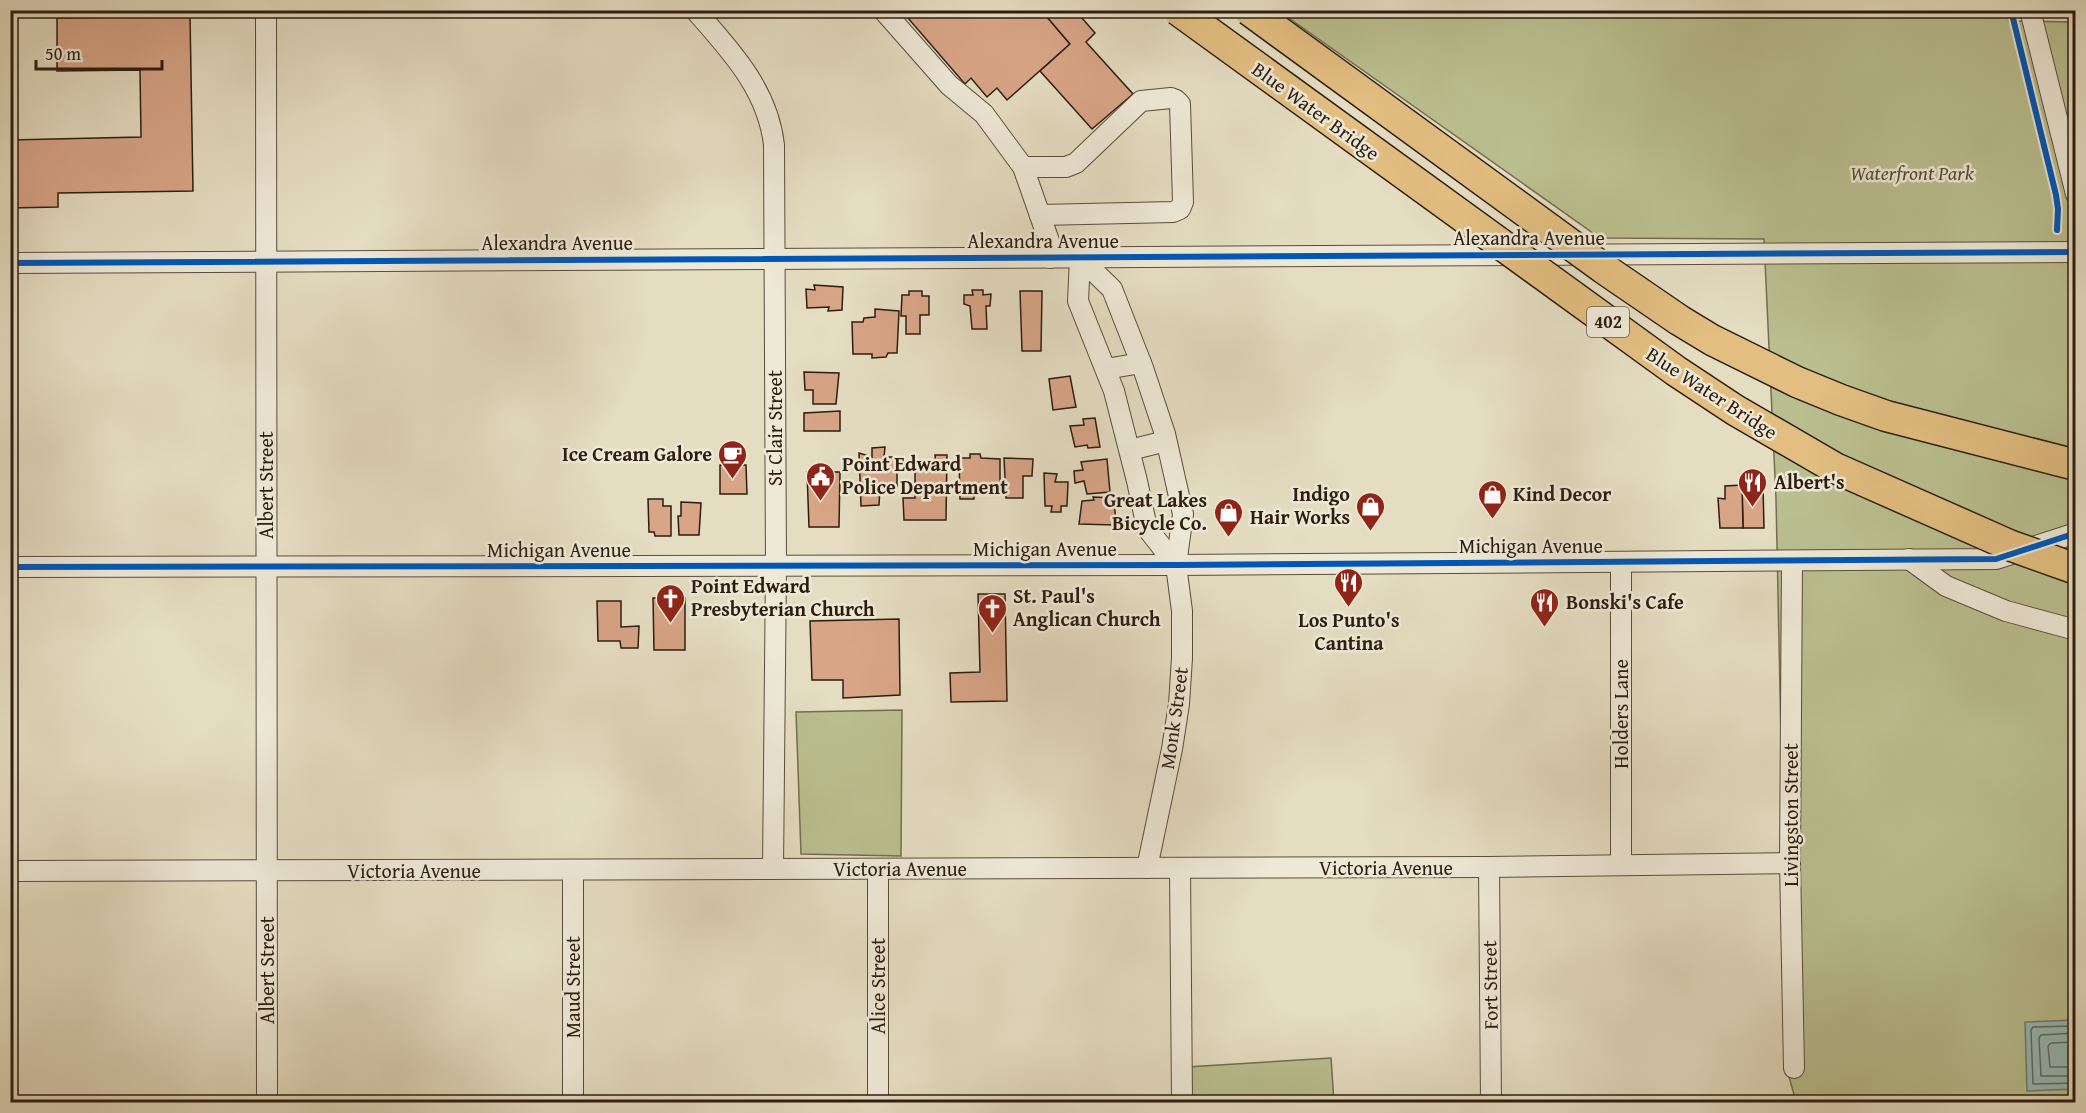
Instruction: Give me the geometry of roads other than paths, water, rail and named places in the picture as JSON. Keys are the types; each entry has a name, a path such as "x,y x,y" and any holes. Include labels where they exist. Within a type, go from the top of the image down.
{"highway":[{"name":"Blue Water Bridge","path":"1178,10 1657,357 1736,410 1835,468 2008,545 2076,568"},
{"name":"402","path":"1249,10 1603,268 1678,320 1712,340 1797,382 1886,416 2076,465"}],"street":[{"name":"Albert Street","path":"266,10 267,1102"},
{"name":"St Clair Street","path":"695,10 742,66 758,92 769,117 774,145 776,566 773,869"},
{"path":"884,10 949,85 984,114 1023,167 1049,241 1050,258"},
{"path":"2030,10 2076,194"},
{"path":"1023,167 1066,166 1076,163 1138,103 1145,99 1171,98 1180,104 1183,202 1180,208 1173,212 1040,215"},
{"name":"Alexandra Avenue","path":"10,263 2076,252"},
{"path":"1080,258 1078,301 1114,391 1147,528 1176,565"},
{"name":"Monk Street","path":"1080,258 1112,290 1141,363 1166,441 1183,514 1176,565 1182,611 1179,704 1147,868"},
{"path":"1106,369 1141,363"},
{"path":"1130,450 1166,441"},
{"name":"Michigan Avenue","path":"10,567 1176,565 1996,559 2076,533"},
{"path":"1909,559 1946,586 2006,611 2076,630"},
{"name":"Livingston Street","path":"1792,561 1790,863 1794,1068"},
{"name":"Holders Lane","path":"1621,562 1622,865"},
{"name":"Victoria Avenue","path":"10,871 1489,867 1790,863"},
{"name":"Fort Street","path":"1489,867 1491,1102"},
{"path":"1180,868 1182,1102"},
{"name":"Alice Street","path":"878,869 878,1102"},
{"name":"Maud Street","path":"573,871 573,1102"}],"water":[{"path":"2075,1020 2075,1089 2027,1091 2025,1022"}],"place":[{"name":"Ice Cream Galore","path":"733,480"},
{"name":"Point Edward Police Department","path":"821,502"},
{"name":"Albert's","path":"1753,508"},
{"name":"Kind Decor","path":"1492,520"},
{"name":"Indigo Hair Works","path":"1371,532"},
{"name":"Great Lakes Bicycle Co.","path":"1228,538"},
{"name":"Los Punto's Cantina","path":"1349,608"},
{"name":"Point Edward Presbyterian Church","path":"670,624"},
{"name":"Bonski's Cafe","path":"1545,628"},
{"name":"St. Paul's Anglican Church","path":"992,634"}],"park label":[{"name":"Waterfront Park","path":"1912,173"}]}
